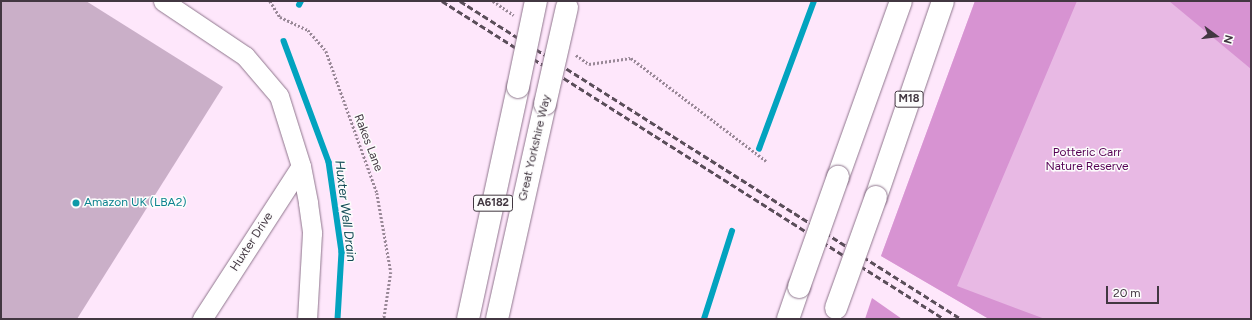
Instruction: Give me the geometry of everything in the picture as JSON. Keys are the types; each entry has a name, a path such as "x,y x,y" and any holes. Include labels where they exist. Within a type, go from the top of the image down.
{"highway":[{"name":"A6182","path":"468,319 536,1"},
{"path":"788,319 901,1"},
{"name":"M18","path":"834,313 876,197 943,1"},
{"name":"Great Yorkshire Way","path":"497,319 568,4"}],"lane":[{"path":"163,1 245,56 279,96 301,166 312,233 307,319"},
{"name":"Huxter Drive","path":"202,319 301,166"}],"path":[{"name":"Rakes Lane","path":"270,1 280,17 308,30 326,51 377,194 392,272 384,319"},
{"path":"493,1 519,18"},
{"path":"570,51 589,64 631,58 766,162"}],"green space":[{"name":"Potteric Carr Nature Reserve","path":"975,1 1251,1 1251,319 989,319 881,256"}],"shaded area":[{"path":"975,1 1077,1 957,286 1045,319 989,319 881,256"},
{"path":"1169,1 1251,1 1251,69"},
{"path":"872,298 902,319 865,319"}],"building":[{"name":"Amazon UK (LBA2)","path":"1,1 86,1 223,87 77,319 1,319"}],"waterway":[{"name":"Huxter Well Drain","path":"299,5 301,1"},
{"path":"759,149 814,1"},
{"name":"Huxter Well Drain","path":"284,41 329,162 342,252 338,319"},
{"path":"704,319 732,231"}],"railway":[{"path":"442,1 944,319"},
{"path":"460,1 961,319"}],"place":[{"name":"Amazon UK (LBA2)","path":"76,203"}]}
